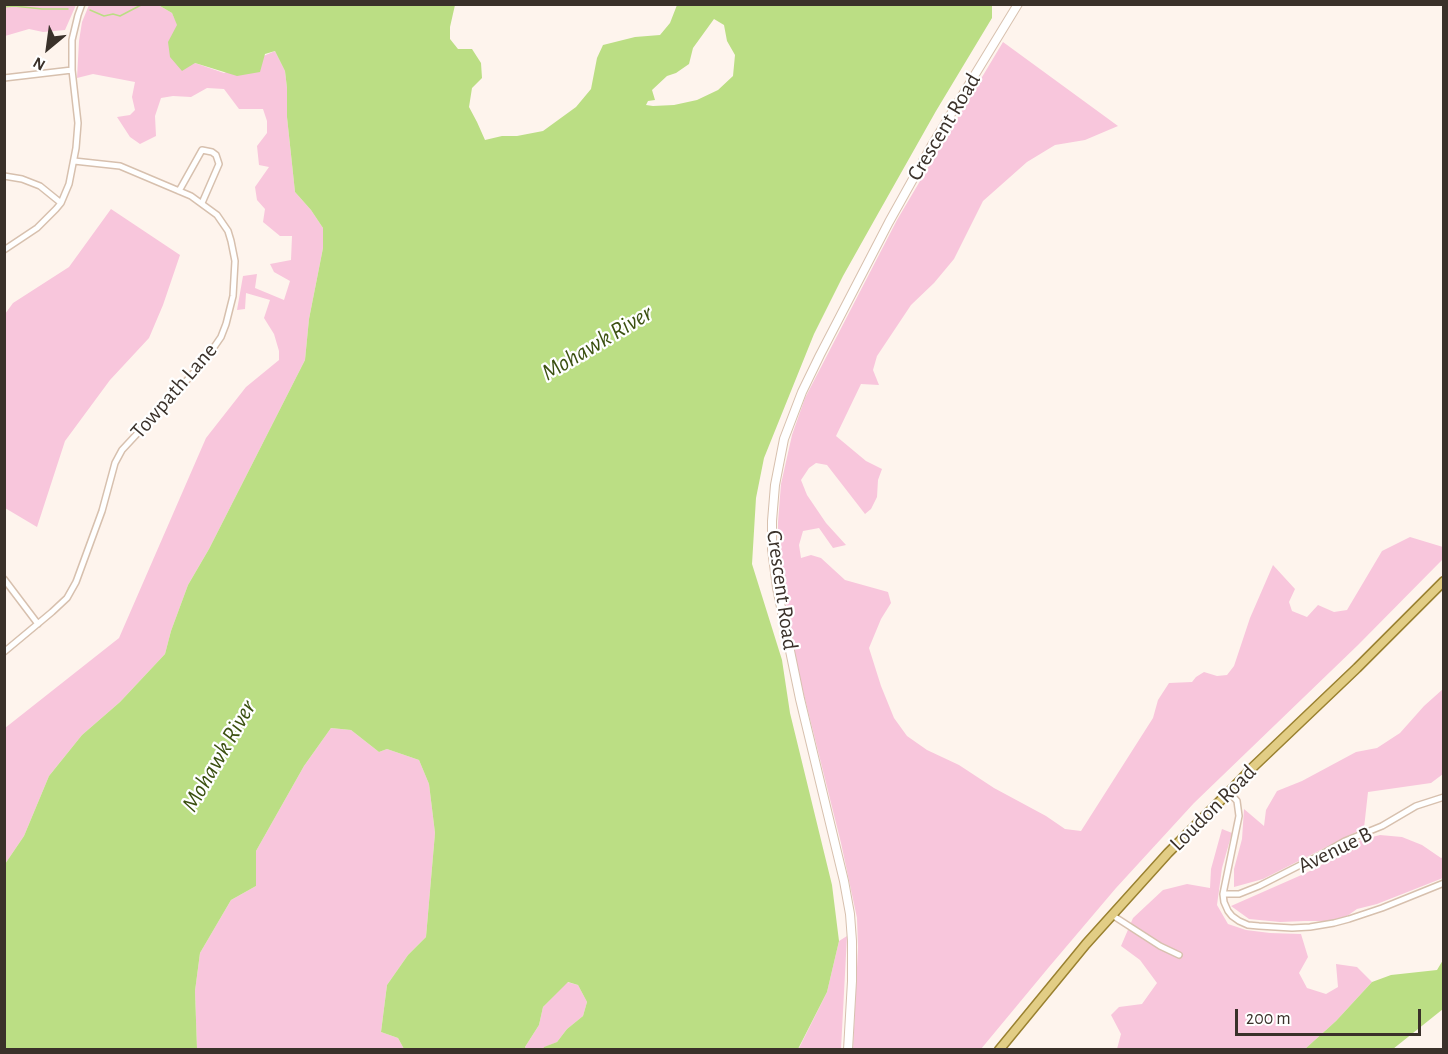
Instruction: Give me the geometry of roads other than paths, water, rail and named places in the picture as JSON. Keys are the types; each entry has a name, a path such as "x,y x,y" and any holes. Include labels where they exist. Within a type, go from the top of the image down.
{"main road":[{"name":"Loudon Road","path":"999,1050 1086,944 1168,853 1443,581"}],"street":[{"path":"4,250 37,228 62,202 69,184 78,123 72,70 72,40 82,4"},
{"name":"Crescent Road","path":"848,1050 852,981 850,914 800,699 777,588 771,521 775,485 784,439 802,392 889,222 932,145 1018,4"},
{"path":"4,78 72,70"},
{"path":"179,191 202,150 212,152 219,162 202,204"},
{"name":"Towpath Lane","path":"4,652 67,598 76,582 102,511 115,463 122,450 210,353 221,337 233,296 235,261 228,231 217,215 179,191 120,166 74,160"},
{"path":"4,176 22,179 40,186 62,202"},
{"path":"4,579 38,624"},
{"path":"1229,792 1237,801 1239,816 1223,894 1226,907 1232,916 1248,925 1310,927 1349,919 1443,883"},
{"name":"Avenue B","path":"1223,894 1239,894 1259,886 1344,841 1382,826 1416,806 1443,797"},
{"path":"1112,915 1160,946 1179,955"}],"water":[{"name":"Mohawk River","path":"160,5 455,5 450,39 458,49 472,49 481,63 482,78 472,88 469,107 485,140 543,131 576,107 591,89 597,58 603,45 635,37 660,35 670,23 677,5 992,5 992,18 875,219 814,334 764,458 756,498 752,564 782,660 790,713 832,885 839,941 827,992 798,1049 543,1049 557,1042 567,1029 583,1016 587,1002 578,985 568,982 543,1007 539,1025 525,1047 526,1049 404,1049 398,1038 381,1032 387,985 408,955 426,937 435,833 429,784 419,760 387,749 379,752 351,730 331,728 304,766 256,851 256,886 231,900 200,953 195,991 197,1049 5,1049 5,864 24,836 49,776 82,735 120,702 165,654 188,585 209,549 305,360 309,319 323,248 323,228 295,192 285,71 275,51 265,54 260,72 237,76 195,63 182,71 170,57 168,42 177,25 172,13","holes":["714,19 724,25 727,41 735,55 733,76 718,90 697,100 674,105 646,105 648,101 655,100 652,90 667,76 689,64 693,48"]},
{"path":"1443,960 1443,1009 1393,1049 1305,1049 1336,1021 1372,982 1391,975 1437,970"}],"waterway":[{"path":"90,10 104,16 113,14 120,16 143,4"},
{"path":"4,7 68,9"}]}
